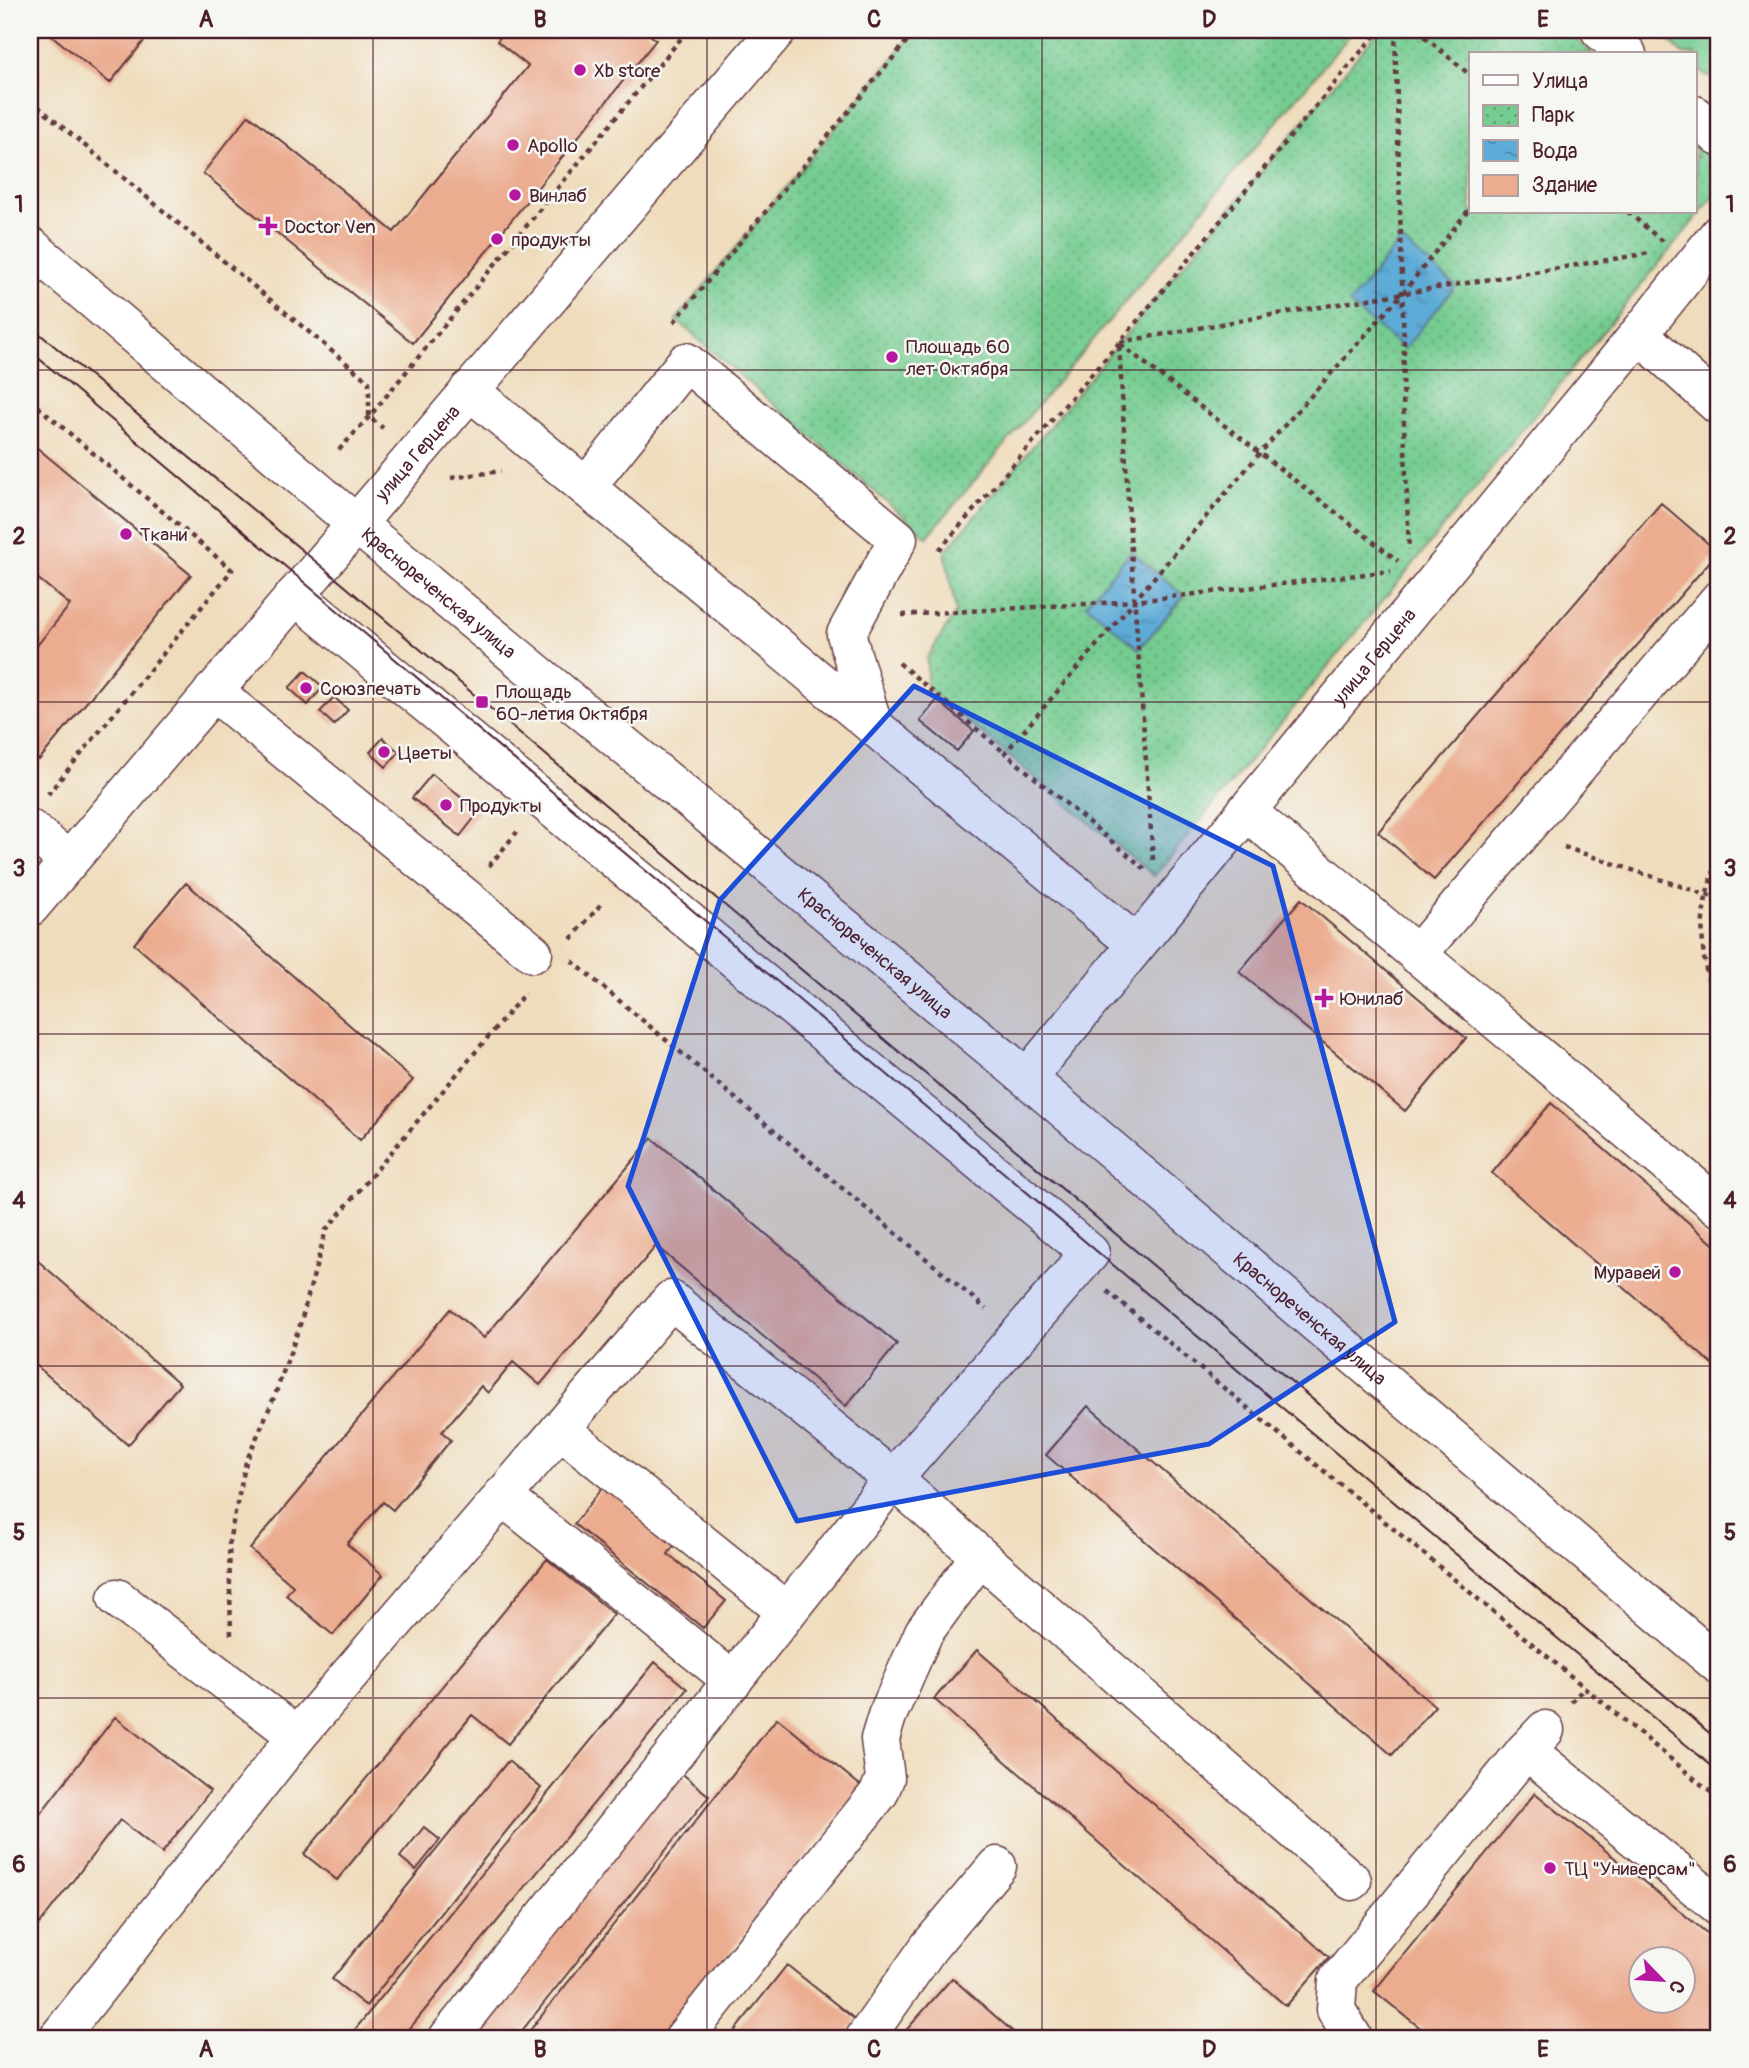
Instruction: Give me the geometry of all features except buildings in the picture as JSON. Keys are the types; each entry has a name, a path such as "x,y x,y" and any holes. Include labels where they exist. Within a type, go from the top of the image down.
{"street":[{"path":"1600,30 1625,52"},
{"name":"улица Герцена","path":"30,907 469,390 764,34"},
{"path":"1696,116 1719,137"},
{"name":"улица Герцена","path":"1027,1078 1719,234"},
{"name":"Краснореченская улица","path":"30,246 355,523 1027,1078 1719,1665"},
{"path":"1639,334 1719,406"},
{"path":"572,475 686,362 697,371 898,539 846,634 873,725"},
{"path":"469,390 1136,944"},
{"path":"295,594 1090,1253 893,1479 448,2038"},
{"path":"1417,955 1719,600"},
{"path":"213,691 533,953"},
{"path":"1246,811 1719,1208"},
{"path":"30,829 69,861"},
{"path":"58,2038 297,1736 671,1300 893,1479 1352,1881"},
{"path":"560,1429 788,1612"},
{"path":"502,1496 733,1681"},
{"path":"684,2038 879,1793 885,1777 880,1739 887,1716 924,1632 980,1556"},
{"path":"117,1598 297,1736"},
{"path":"1353,2038 1336,2010 1338,1980 1535,1740 1719,1906"},
{"path":"865,2038 929,1947 997,1866"}],"path":[{"path":"339,450 688,30"},
{"path":"668,330 916,30"},
{"path":"936,553 1119,342 1379,30"},
{"path":"1395,30 1409,556"},
{"path":"1417,30 1469,74"},
{"path":"30,100 369,382 369,417 391,436"},
{"path":"1005,753 1260,453 1402,294 1469,210"},
{"path":"1630,214 1671,249"},
{"path":"1119,342 1658,251"},
{"path":"1119,342 1399,561"},
{"path":"1119,342 1153,863"},
{"path":"30,400 232,570 47,795"},
{"path":"443,480 572,475"},
{"path":"895,615 1136,601 1396,571"},
{"path":"894,659 1154,876"},
{"path":"1522,832 1719,899"},
{"path":"1719,860 1704,910 1702,950 1710,990 1719,1013"},
{"path":"569,942 610,893"},
{"path":"572,960 1017,1336"},
{"path":"231,1637 229,1541 246,1462 275,1395 300,1325 326,1230 525,993"}],"highlighted area":[{"path":"914,686 1273,866 1395,1322 1209,1444 797,1521 628,1186 720,900"}],"green space":[{"path":"916,30 1354,30 927,537 676,320"},
{"path":"1379,30 1564,30 1592,52 1469,52 1469,214 1696,214 1696,138 1719,157 1719,190 1154,876 927,688 927,658 956,612 945,552"},
{"path":"1657,30 1719,30 1719,77 1706,76 1696,66 1696,52 1681,52"}],"water":[{"path":"1401,240 1456,286 1404,349 1349,304"},
{"path":"1131,551 1184,596 1139,649 1086,604"}],"tram line":[{"path":"30,326 320,565 1719,1741"},
{"path":"30,351 1446,1546 1719,1772"}],"place":[{"name":"Xb store","path":"580,70"},
{"name":"Apollo","path":"513,145"},
{"name":"Винлаб","path":"515,195"},
{"name":"Doctor Ven","path":"268,226"},
{"name":"продукты","path":"497,239"},
{"name":"Площадь 60 лет Октября","path":"892,357"},
{"name":"Ткани","path":"126,534"},
{"name":"Союзпечать","path":"306,688"},
{"name":"Площадь 60-летия Октября","path":"482,702"},
{"name":"Цветы","path":"384,752"},
{"name":"Продукты","path":"446,805"},
{"name":"Юнилаб","path":"1324,998"},
{"name":"Муравей","path":"1675,1272"},
{"name":"ТЦ \"Универсам\"","path":"1550,1868"}]}
